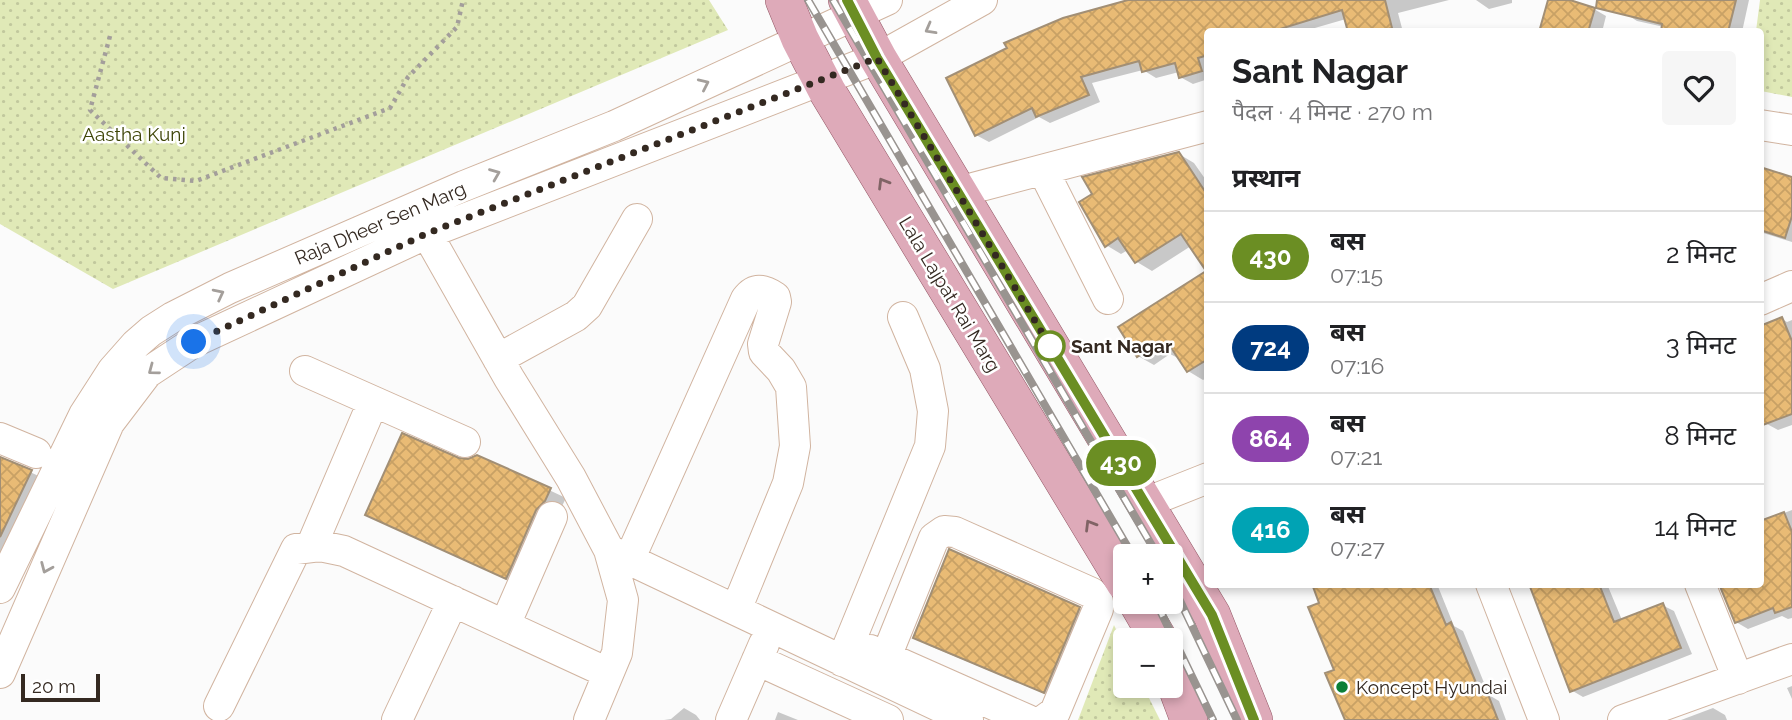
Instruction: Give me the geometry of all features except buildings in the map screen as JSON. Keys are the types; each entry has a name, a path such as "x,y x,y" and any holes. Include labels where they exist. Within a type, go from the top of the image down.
{"main road":[{"name":"Lala Lajpat Rai Marg","path":"784,0 822,81 1113,563"},
{"path":"850,7 877,58 1212,615 1254,720"},
{"path":"1181,698 1189,720"}],"street":[{"name":"Raja Dheer Sen Marg","path":"0,673 109,423 147,373 194,342 420,221 800,39 850,7 887,0"},
{"name":"Raja Dheer Sen Marg","path":"0,588 84,415 113,370 135,344 173,317 230,288 822,81 877,58 982,0"},
{"path":"1764,126 1792,130"},
{"path":"958,192 1204,127"},
{"path":"1043,170 1108,299"},
{"path":"498,359 576,316 587,306 637,219"},
{"path":"420,221 498,359 619,554 623,600 617,653 589,720"},
{"path":"1764,298 1792,286"},
{"path":"619,554 746,299 752,291 759,289 771,294 776,302 763,345 764,352 781,370 791,387 795,446 788,483 736,611"},
{"path":"846,651 930,446 933,411 925,369 903,317"},
{"path":"305,371 466,442"},
{"path":"311,547 373,402"},
{"path":"0,438 36,453"},
{"path":"1145,503 1204,480"},
{"path":"505,625 552,517"},
{"path":"886,657 934,538 944,531 955,532 1092,593 1098,601 1098,609 1055,712 1044,720"},
{"path":"219,706 296,549 320,546 344,551 608,673"},
{"path":"619,554 771,627 846,651 886,657 1028,720"},
{"path":"0,588 32,602"},
{"path":"1493,588 1544,720"},
{"path":"1702,588 1738,679"},
{"path":"397,720 453,601"},
{"path":"731,720 771,627"},
{"path":"846,651 968,720"},
{"path":"1623,720 1792,659"},
{"path":"757,660 888,720"}],"path":[{"path":"110,36 90,110 161,178 196,181 390,108 408,77 457,27 463,0"}],"green space":[{"name":"Aastha Kunj","path":"0,0 709,0 728,30 113,289 0,224"},
{"path":"1760,0 1792,0 1792,97 1764,92 1764,28 1756,28"},
{"path":"1114,625 1113,698 1149,698 1160,720 1078,720"}],"railway":[{"path":"808,0 1126,544"},
{"path":"833,0 1151,544"},
{"path":"1183,607 1237,720"},
{"path":"1162,614 1213,720"}],"bus line":[{"name":"430","path":"847,0 877,58 1212,615 1254,720"}],"place":[{"name":"Sant Nagar","path":"1050,346"},
{"name":"Koncept Hyundai","path":"1342,687"}],"route":[{"path":"194,342 428,233 877,58 1050,346"}]}
